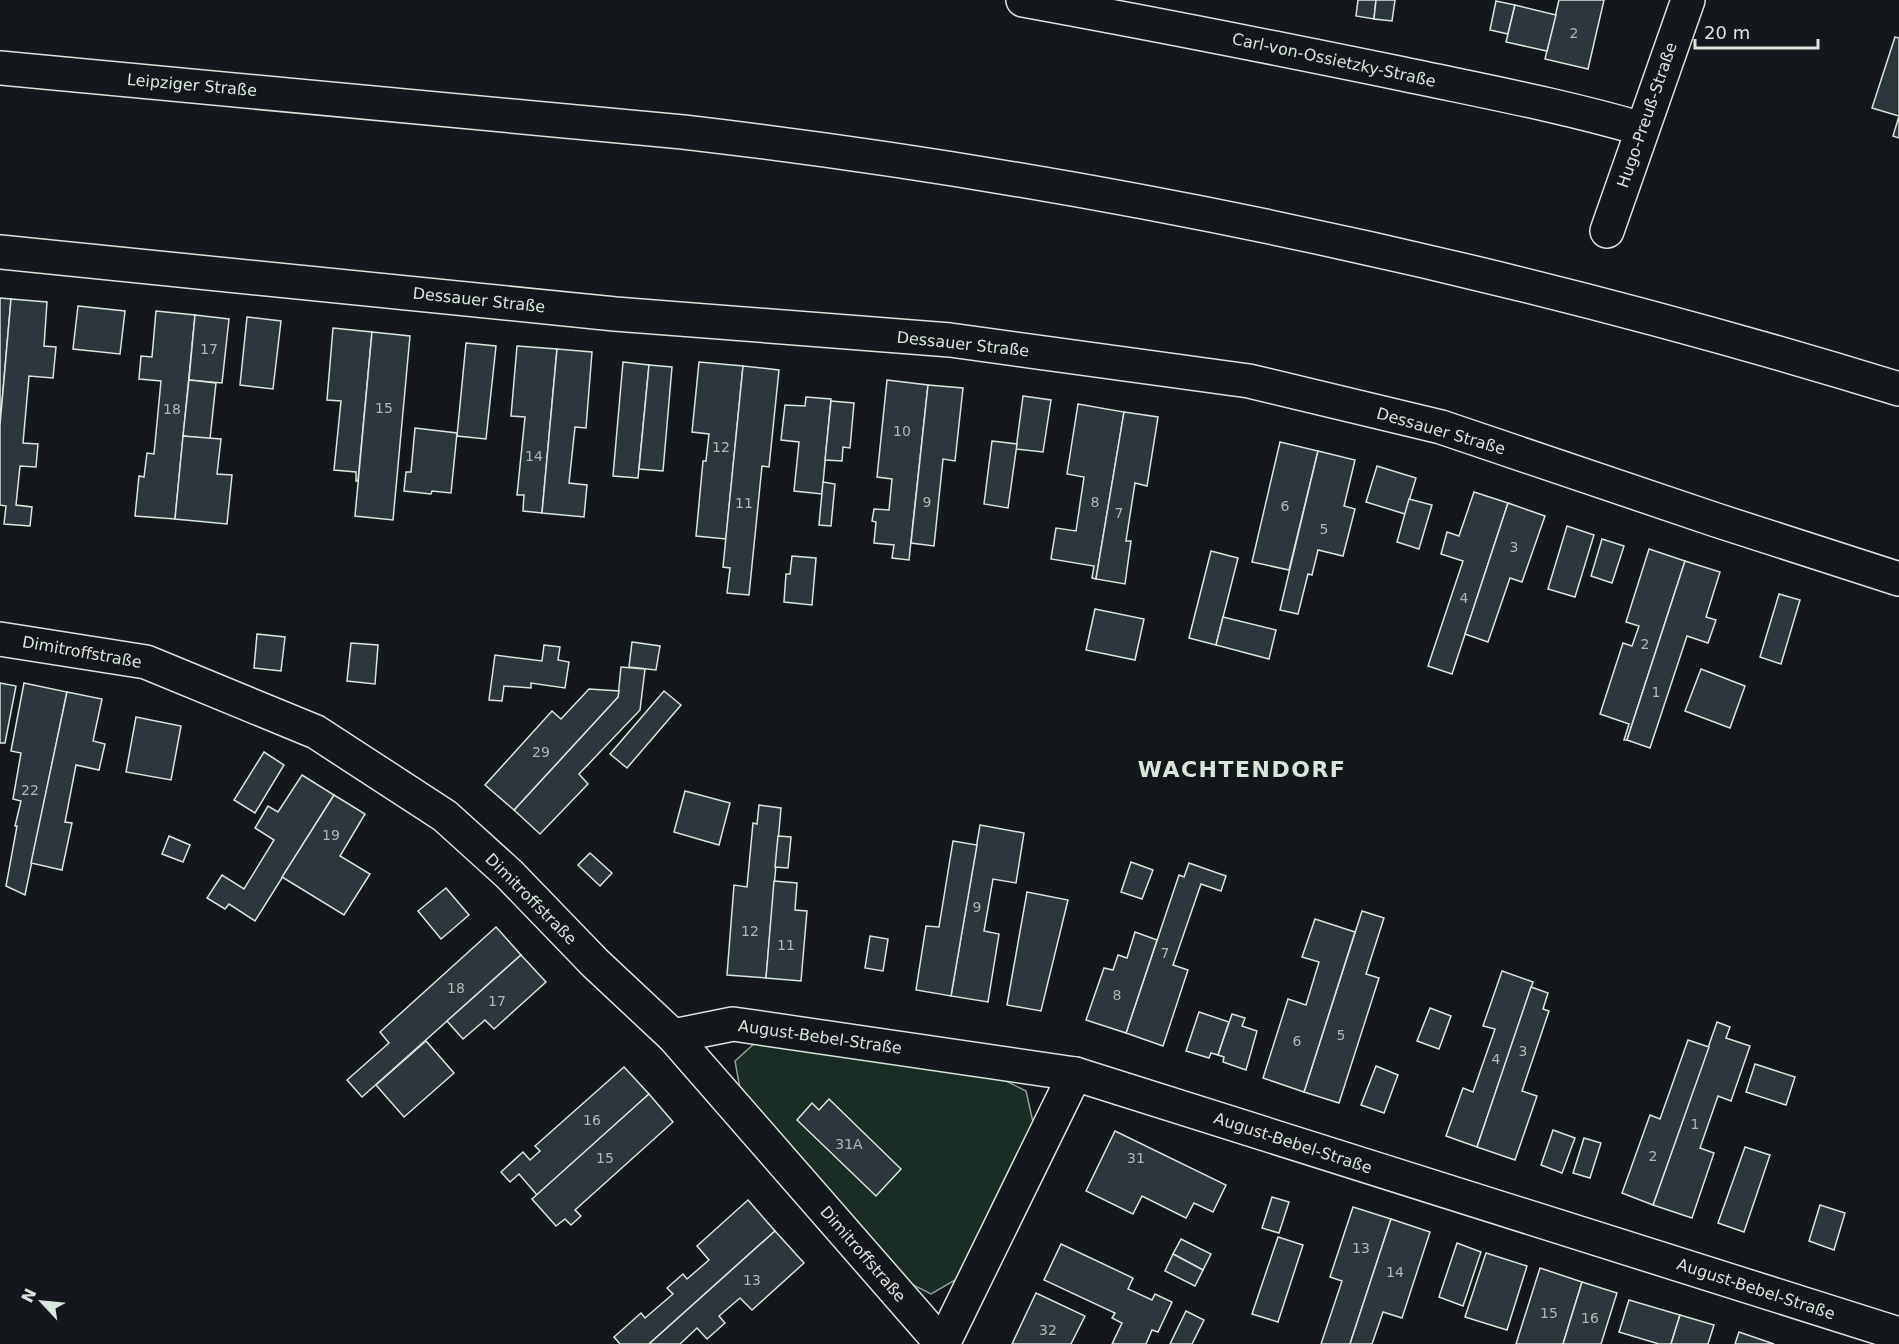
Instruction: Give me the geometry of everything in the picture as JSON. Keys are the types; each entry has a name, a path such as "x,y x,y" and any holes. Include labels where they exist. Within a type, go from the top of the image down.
{"street":[{"name":"Carl-von-Ossietzky-Straße","path":"1023,0 1222,37 1485,91 1587,113 1642,129"},
{"name":"Hugo-Preuß-Straße","path":"1607,231 1688,0"},
{"name":"Leipziger Straße","path":"0,68 607,124 783,144 965,170 1111,195 1348,242 1451,266 1614,307 1899,389"},
{"name":"Dessauer Straße","path":"0,252 615,314 950,340 1249,381 1441,427 1899,579"},
{"name":"Dimitroffstraße","path":"0,639 146,662 316,732 445,816 509,874 595,963 673,1036 942,1344 1075,1074"},
{"name":"August-Bebel-Straße","path":"673,1036 733,1024 1075,1074 1899,1334"}],"green space":[{"path":"756,1042 1000,1078 1026,1091 1033,1122 957,1279 931,1294 897,1277 741,1094 735,1061"}],"building":[{"path":"1358,0 1376,0 1374,19 1356,16"},
{"path":"1376,0 1395,0 1392,21 1374,19"},
{"path":"1559,0 1604,0 1588,69 1545,59"},
{"path":"1496,1 1515,5 1508,34 1490,30"},
{"path":"1515,5 1556,15 1547,51 1506,42"},
{"path":"1895,37 1899,38 1899,116 1872,108"},
{"path":"1899,116 1899,138 1893,136"},
{"path":"0,298 11,299 0,425"},
{"path":"11,299 47,302 44,346 56,347 53,378 29,376 23,443 38,444 36,467 20,466 16,505 32,507 30,526 4,524 6,506 0,505 0,425"},
{"path":"78,306 125,311 120,354 73,349"},
{"path":"156,311 195,315 175,519 135,516 139,476 144,477 147,453 154,454 161,381 139,379 141,356 152,357"},
{"path":"195,315 229,319 222,383 189,380"},
{"path":"247,317 281,321 273,389 240,385"},
{"path":"333,328 372,332 358,481 356,481 356,472 334,470 341,401 327,400"},
{"path":"372,332 410,336 393,520 355,516"},
{"path":"466,343 496,346 486,439 457,436"},
{"path":"517,346 557,349 542,513 523,511 524,495 517,495 525,417 511,416"},
{"path":"557,349 592,352 586,428 575,427 569,483 587,485 584,517 542,513"},
{"path":"623,362 649,365 638,478 613,476"},
{"path":"699,362 743,366 726,539 696,536 703,461 706,461 709,434 692,432"},
{"path":"649,365 672,367 663,471 639,469"},
{"path":"743,366 779,370 769,467 762,466 749,595 727,593 730,568 723,567"},
{"path":"189,380 216,383 210,439 183,436"},
{"path":"887,380 928,385 909,560 892,558 894,545 874,543 876,522 872,521 874,509 889,510 892,479 877,477"},
{"path":"928,385 963,388 955,461 943,459 934,546 911,543"},
{"path":"1023,396 1051,400 1043,452 1016,449"},
{"path":"806,397 831,399 822,494 794,491 799,442 781,440 785,405 805,406"},
{"path":"831,401 854,403 850,448 843,447 842,461 825,460"},
{"path":"1078,404 1124,412 1096,579 1092,578 1094,566 1051,559 1056,528 1076,531 1084,477 1067,474"},
{"path":"1124,412 1158,417 1147,486 1135,483 1126,541 1131,541 1125,584 1096,579"},
{"path":"415,428 457,433 451,493 432,491 431,494 404,491 406,472 411,472"},
{"path":"183,436 221,439 217,474 232,475 227,524 175,519"},
{"path":"992,441 1017,444 1008,508 984,504"},
{"path":"1280,442 1318,451 1289,570 1252,562"},
{"path":"1318,451 1355,460 1344,506 1355,509 1343,556 1318,550 1312,575 1308,574 1298,614 1280,610"},
{"path":"1377,466 1416,478 1405,514 1366,502"},
{"path":"823,482 835,484 831,526 819,525"},
{"path":"1474,492 1508,503 1452,674 1428,666 1463,561 1441,554 1447,532 1459,536"},
{"path":"1409,499 1432,505 1419,549 1397,542"},
{"path":"1508,503 1545,516 1522,582 1510,578 1488,642 1465,634"},
{"path":"1567,526 1594,535 1575,597 1548,589"},
{"path":"1602,539 1624,546 1612,583 1591,576"},
{"path":"1649,549 1685,561 1627,740 1624,740 1629,724 1600,714 1623,643 1632,646 1639,626 1626,622"},
{"path":"1211,551 1238,558 1216,645 1189,638"},
{"path":"792,556 816,558 812,605 784,602 786,574 790,574"},
{"path":"1685,561 1720,572 1706,617 1716,620 1708,643 1687,636 1650,748 1627,740"},
{"path":"1779,594 1800,600 1781,664 1760,657"},
{"path":"1095,609 1144,619 1135,660 1086,650"},
{"path":"1223,617 1276,630 1269,659 1216,645"},
{"path":"257,634 285,637 281,671 254,668"},
{"path":"632,642 660,646 656,670 629,667"},
{"path":"351,643 378,645 375,684 347,681"},
{"path":"544,645 560,647 558,660 569,662 565,688 531,683 531,688 504,686 502,701 489,700 495,655 542,661"},
{"path":"621,667 645,669 640,710 579,774 588,784 540,834 514,810 618,697"},
{"path":"1701,669 1745,686 1730,728 1685,711"},
{"path":"0,683 16,686 5,743 0,743"},
{"path":"24,683 67,692 25,895 6,886 21,801 13,799 21,753 11,751"},
{"path":"589,689 619,691 618,697 514,810 485,785 552,711 561,719"},
{"path":"664,691 681,705 627,768 610,754"},
{"path":"67,692 102,699 93,741 105,744 99,770 76,765 65,822 72,823 62,870 31,863"},
{"path":"136,717 181,726 171,780 126,772"},
{"path":"264,752 284,765 255,813 234,800"},
{"path":"302,775 334,795 255,921 229,904 225,909 207,898 222,875 244,889 274,840 255,828 268,806 278,812"},
{"path":"685,791 730,803 719,845 674,832"},
{"path":"334,795 365,814 340,856 370,874 344,915 282,877"},
{"path":"759,805 781,808 766,978 727,975 734,885 747,887 753,823 757,824"},
{"path":"980,825 1024,833 1016,883 993,879 984,931 999,934 988,1002 951,996"},
{"path":"169,836 190,845 183,862 162,854"},
{"path":"778,836 791,837 788,868 775,867"},
{"path":"953,841 977,845 951,996 916,990 926,926 939,927"},
{"path":"590,853 612,873 600,886 578,865"},
{"path":"1131,862 1153,870 1142,899 1121,892"},
{"path":"1189,863 1226,876 1221,891 1201,884 1173,965 1188,970 1163,1046 1126,1033 1179,875 1184,877"},
{"path":"774,881 797,883 795,910 807,911 801,981 766,978"},
{"path":"446,888 469,915 441,939 418,911"},
{"path":"1027,892 1068,900 1041,1011 1007,1005"},
{"path":"1362,911 1384,918 1366,974 1379,978 1339,1103 1304,1092"},
{"path":"1315,919 1355,932 1304,1092 1263,1078 1288,999 1306,1005 1319,962 1302,957"},
{"path":"496,927 521,955 362,1097 347,1080 389,1043 380,1032"},
{"path":"1135,932 1157,940 1126,1033 1086,1020 1104,968 1113,970 1118,955 1127,958"},
{"path":"870,936 888,939 883,971 865,968"},
{"path":"521,955 546,982 494,1029 485,1020 463,1039 447,1021"},
{"path":"1502,971 1533,982 1477,1147 1446,1136 1463,1088 1473,1092 1495,1029 1483,1026"},
{"path":"1531,987 1548,993 1543,1009 1549,1011 1522,1091 1537,1096 1515,1160 1477,1147"},
{"path":"1430,1008 1451,1016 1439,1049 1417,1041"},
{"path":"1199,1012 1229,1022 1218,1055 1211,1053 1209,1058 1186,1051"},
{"path":"1232,1014 1245,1018 1242,1026 1257,1031 1246,1070 1223,1062 1224,1057 1218,1055"},
{"path":"1717,1022 1730,1027 1726,1038 1750,1046 1731,1101 1718,1096 1700,1148 1714,1153 1692,1218 1653,1205"},
{"path":"1688,1040 1709,1047 1653,1205 1622,1193 1650,1115 1660,1119"},
{"path":"426,1041 454,1073 404,1117 376,1085"},
{"path":"1755,1064 1795,1077 1786,1105 1746,1092"},
{"path":"1376,1066 1398,1075 1384,1113 1361,1105"},
{"path":"624,1067 649,1094 537,1195 519,1174 510,1182 501,1172 523,1152 530,1160 540,1151 535,1146"},
{"path":"649,1094 673,1122 575,1210 581,1216 571,1225 565,1219 556,1226 532,1199"},
{"path":"829,1099 901,1169 876,1196 797,1120 812,1103 819,1110"},
{"path":"1553,1130 1575,1138 1562,1173 1541,1165"},
{"path":"1115,1131 1226,1185 1213,1212 1194,1203 1186,1218 1142,1196 1133,1214 1086,1191"},
{"path":"1584,1138 1601,1143 1590,1178 1573,1173"},
{"path":"1745,1147 1770,1155 1744,1232 1718,1223"},
{"path":"1272,1197 1289,1202 1279,1233 1262,1228"},
{"path":"748,1200 775,1231 649,1344 620,1344 614,1337 641,1313 645,1318 673,1294 667,1288 683,1274 687,1279 709,1260 697,1246"},
{"path":"1820,1205 1845,1213 1834,1250 1809,1241"},
{"path":"1353,1207 1391,1219 1350,1344 1321,1344 1342,1281 1330,1277"},
{"path":"1391,1219 1430,1232 1402,1318 1383,1312 1372,1344 1350,1344"},
{"path":"775,1231 804,1263 752,1310 740,1298 719,1316 725,1323 707,1339 697,1328 680,1344 649,1344"},
{"path":"1278,1237 1303,1245 1278,1322 1252,1314"},
{"path":"1181,1239 1211,1254 1203,1270 1173,1254"},
{"path":"1457,1243 1481,1252 1463,1306 1439,1297"},
{"path":"1061,1244 1133,1278 1128,1289 1152,1300 1155,1294 1172,1302 1158,1332 1152,1330 1146,1344 1112,1344 1122,1323 1112,1318 1115,1313 1044,1280"},
{"path":"1486,1253 1527,1266 1507,1330 1465,1317"},
{"path":"1173,1254 1203,1270 1195,1286 1165,1271"},
{"path":"1540,1268 1582,1282 1563,1344 1516,1344"},
{"path":"1582,1282 1617,1293 1601,1344 1563,1344"},
{"path":"1036,1293 1085,1316 1071,1344 1012,1344"},
{"path":"1629,1300 1680,1315 1671,1344 1659,1344 1619,1332"},
{"path":"1186,1311 1204,1320 1192,1344 1170,1344"},
{"path":"1680,1315 1714,1325 1708,1344 1671,1344"},
{"path":"1739,1332 1774,1344 1735,1344"}],"district":[{"name":"WACHTENDORF","path":"1242,769"}]}
